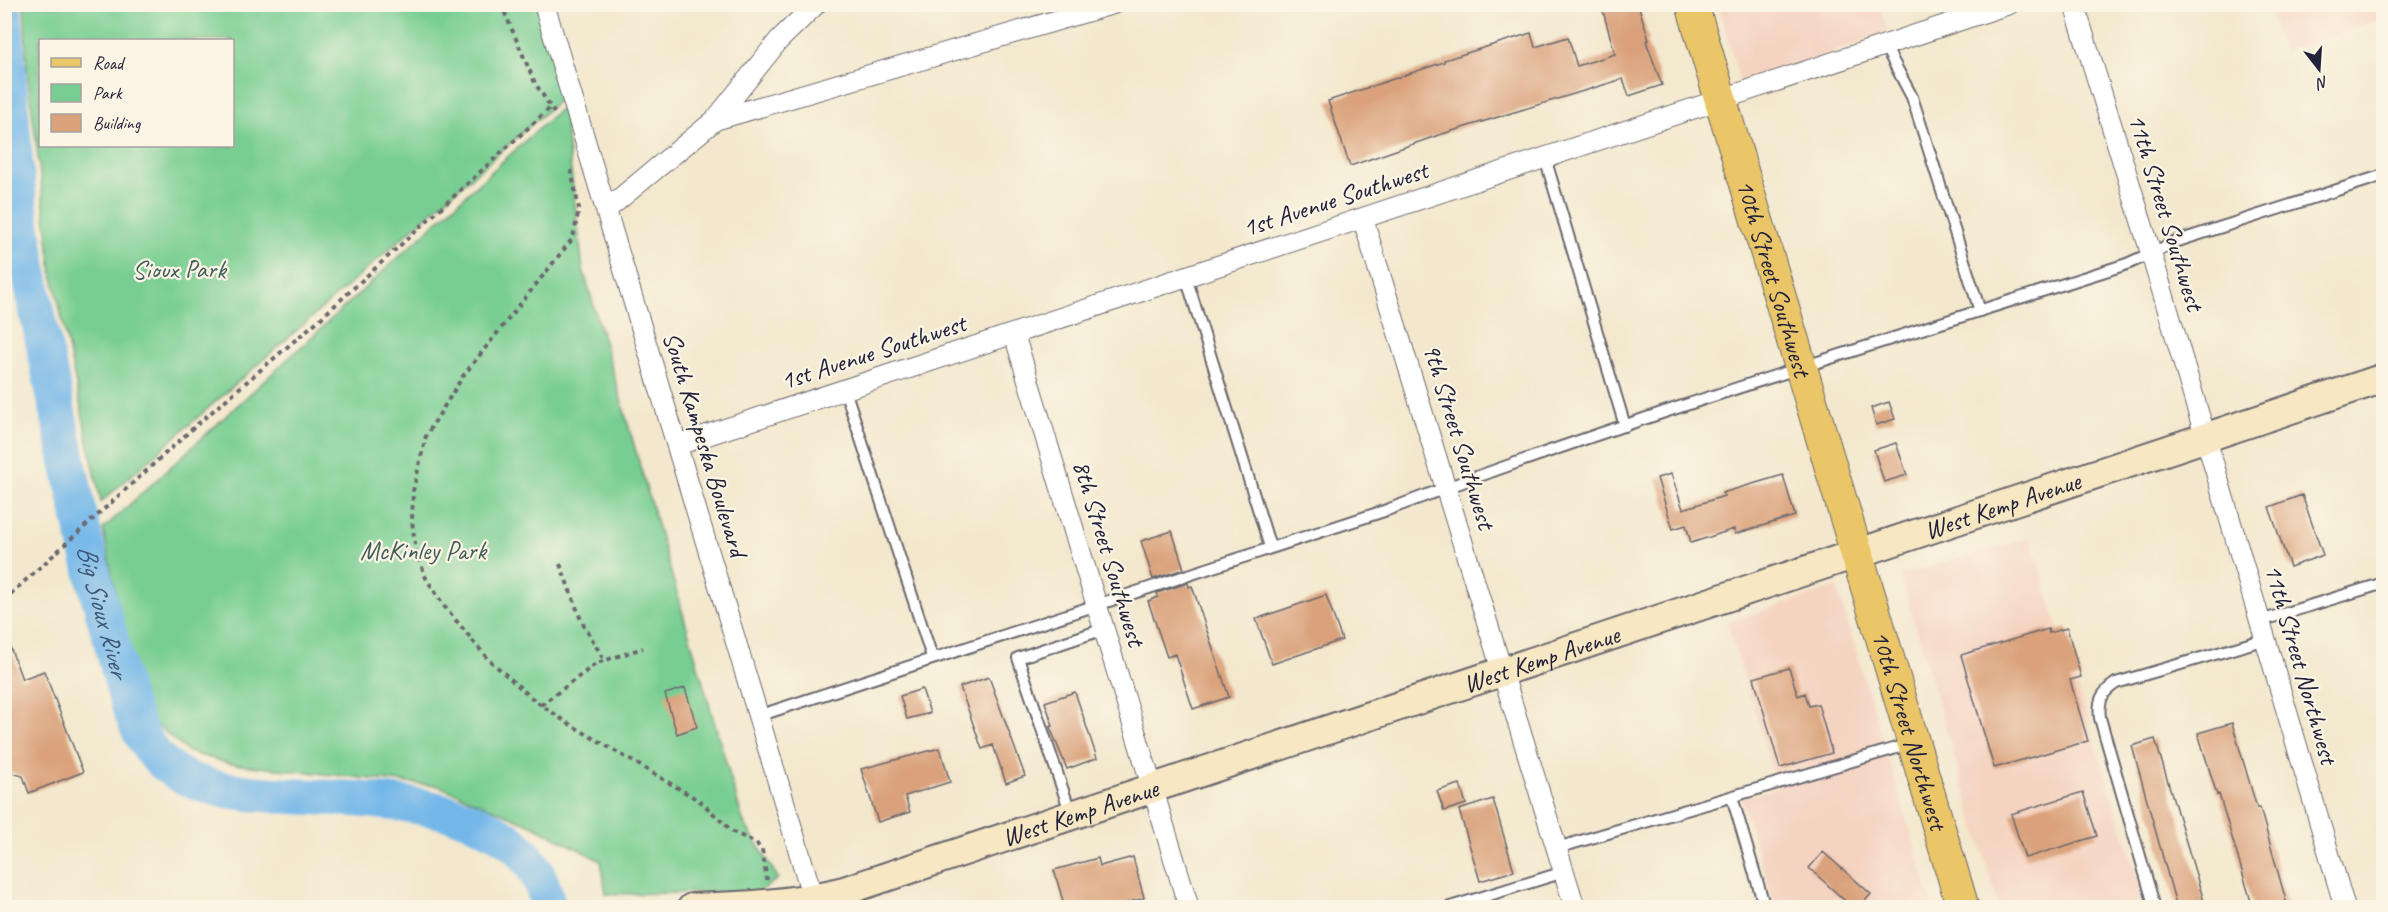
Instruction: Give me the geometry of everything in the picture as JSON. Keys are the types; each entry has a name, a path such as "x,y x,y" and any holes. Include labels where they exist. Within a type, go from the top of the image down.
{"main road":[{"name":"10th Street Southwest","path":"1692,4 1856,552"},
{"name":"West Kemp Avenue","path":"692,908 814,903 1152,787 2384,378"},
{"name":"10th Street Northwest","path":"1856,552 1963,908"}],"street":[{"name":"South Kampeska Boulevard","path":"544,4 814,903"},
{"path":"606,210 715,120 779,40 816,4"},
{"path":"715,120 1113,4"},
{"name":"1st Avenue Southwest","path":"677,445 2009,4"},
{"name":"11th Street Southwest","path":"2074,4 2206,436"},
{"name":"9th Street Southwest","path":"1363,219 1575,908"},
{"name":"8th Street Southwest","path":"1014,334 1189,908"},
{"name":"11th Street Northwest","path":"2206,436 2345,908"}],"lane":[{"path":"1885,46 1912,97 1980,311"},
{"path":"1545,158 1625,426"},
{"path":"758,716 1270,547 1625,426 2127,264 2178,241 2384,175"},
{"path":"1186,277 1270,547"},
{"path":"845,390 932,657"},
{"path":"2155,908 2100,718 2100,699 2104,691 2116,683 2384,583"},
{"path":"1072,814 1018,658 1104,629"},
{"path":"1557,848 1914,743"},
{"path":"1732,797 1765,908"},
{"path":"1447,908 1564,872"}],"path":[{"path":"501,4 535,83 556,116"},
{"path":"4,600 201,421 321,318 570,89"},
{"path":"570,166 579,209 573,238 448,398 426,436 413,491 412,521 416,550 426,578 444,606 488,659 541,705 566,723 700,801 733,832 756,843 762,850 767,880"},
{"path":"560,564 581,620 604,660"},
{"path":"541,705 604,660 642,648"}],"shaded area":[{"path":"1718,5 1879,5 1888,32 1741,86"},
{"path":"2268,5 2383,5 2383,18 2283,53"},
{"path":"2030,538 2147,907 1999,907 1900,575"},
{"path":"1837,587 1933,907 1775,907 1741,798 1778,788 1727,622"}],"green space":[{"name":"Sioux Park","path":"24,5 538,5 565,95 101,502 52,272 27,69"},
{"name":"McKinley Park","path":"563,106 583,269 743,821 778,878 759,892 606,894 601,861 536,827 439,786 231,764 188,752 152,721 136,696 103,529"}],"building":[{"path":"1601,4 1638,4 1649,40 1646,41 1662,85 1629,96 1623,79 1439,135 1350,166 1328,101 1444,62 1444,60 1531,33 1535,47 1568,37 1577,66 1615,54"},
{"path":"1889,402 1895,419 1876,425 1871,408"},
{"path":"1896,443 1907,475 1884,482 1874,450"},
{"path":"1671,474 1683,509 1724,496 1722,493 1783,475 1795,516 1735,534 1734,529 1691,543 1686,525 1673,529 1657,478"},
{"path":"2302,495 2323,555 2290,567 2269,507"},
{"path":"1172,531 1184,569 1153,579 1141,541"},
{"path":"1188,583 1189,587 1192,586 1229,697 1193,709 1175,654 1167,657 1148,601 1158,597 1157,593"},
{"path":"1326,595 1342,640 1272,664 1256,619"},
{"path":"2067,628 2081,677 2070,680 2088,741 1994,768 1961,655 2048,629 2049,633"},
{"path":"6,636 22,679 44,671 83,772 29,793 23,776 4,771"},
{"path":"1789,668 1798,696 1805,693 1809,706 1818,704 1832,753 1780,768 1754,678"},
{"path":"989,677 1025,776 1006,783 993,745 982,749 960,687"},
{"path":"685,688 697,727 677,734 665,694"},
{"path":"922,689 930,713 907,719 900,696"},
{"path":"1075,692 1097,758 1067,769 1050,727 1053,726 1045,702"},
{"path":"2232,723 2257,808 2260,808 2288,908 2253,908 2198,733"},
{"path":"2155,739 2206,908 2177,908 2132,746"},
{"path":"940,748 950,782 905,796 910,812 878,822 861,769"},
{"path":"1460,784 1466,804 1444,811 1437,791"},
{"path":"2083,792 2097,836 2025,858 2011,814"},
{"path":"1493,799 1514,871 1480,881 1459,810"},
{"path":"1823,852 1871,894 1859,908 1853,908 1809,868"},
{"path":"1133,857 1144,898 1109,908 1065,908 1054,870 1098,858 1100,866"}],"waterway":[{"name":"Big Sioux River","path":"4,14 17,184 40,325 97,589 127,700 147,744 156,756 181,776 211,787 258,794 413,805 449,813 482,824 510,841 531,863 542,884 549,908"}]}
